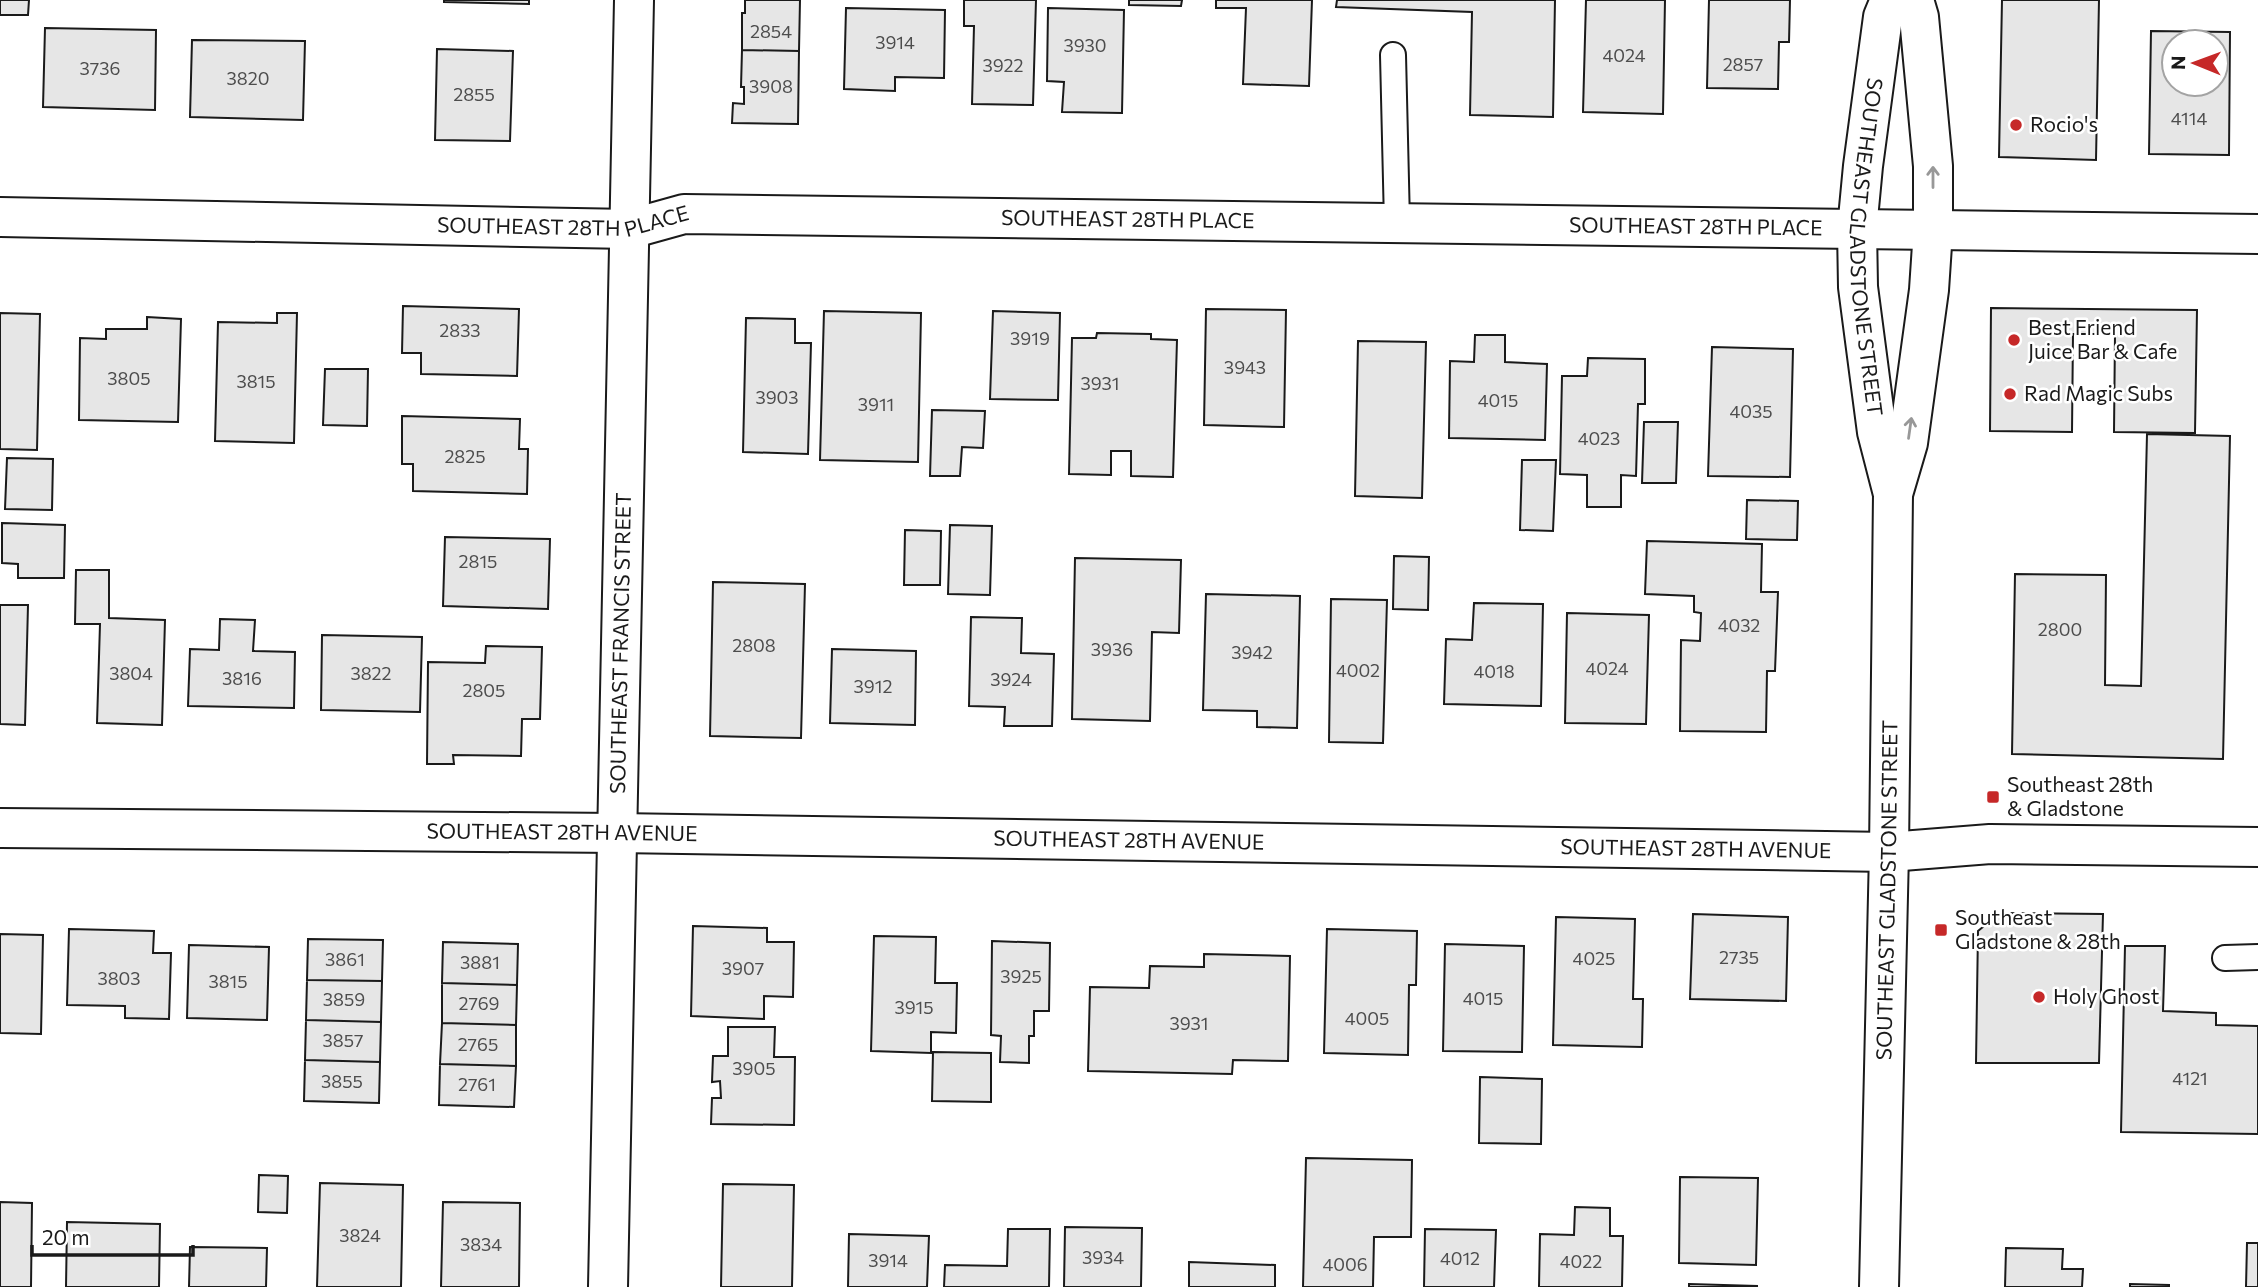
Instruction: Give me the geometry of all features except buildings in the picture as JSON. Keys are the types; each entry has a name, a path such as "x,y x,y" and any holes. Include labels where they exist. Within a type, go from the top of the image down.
{"street":[{"name":"SOUTHEAST FRANCIS STREET","path":"608,1287 634,0"},
{"name":"SOUTHEAST GLADSTONE STREET","path":"1879,1287 1889,852 1893,494 1877,432 1858,287 1857,229 1883,17 1890,0"},
{"name":"SOUTHEAST GLADSTONE STREET","path":"1893,494 1908,443 1929,290 1933,230 1933,166 1919,17 1914,0"},
{"name":"SOUTHEAST 28TH PLACE","path":"0,217 630,229 684,214 2258,234"},
{"name":"SOUTHEAST 28TH AVENUE","path":"0,828 1889,852 1990,844 2258,847"}],"lane":[{"path":"1393,55 1397,223"},
{"path":"2225,958 2258,957"}],"place":[{"name":"Rocio's","path":"2016,125"},
{"name":"Best Friend Juice Bar & Cafe","path":"2014,340"},
{"name":"Rad Magic Subs","path":"2010,394"},
{"name":"Southeast 28th & Gladstone","path":"1993,797"},
{"name":"Southeast Gladstone & 28th","path":"1941,930"},
{"name":"Holy Ghost","path":"2039,997"}]}
